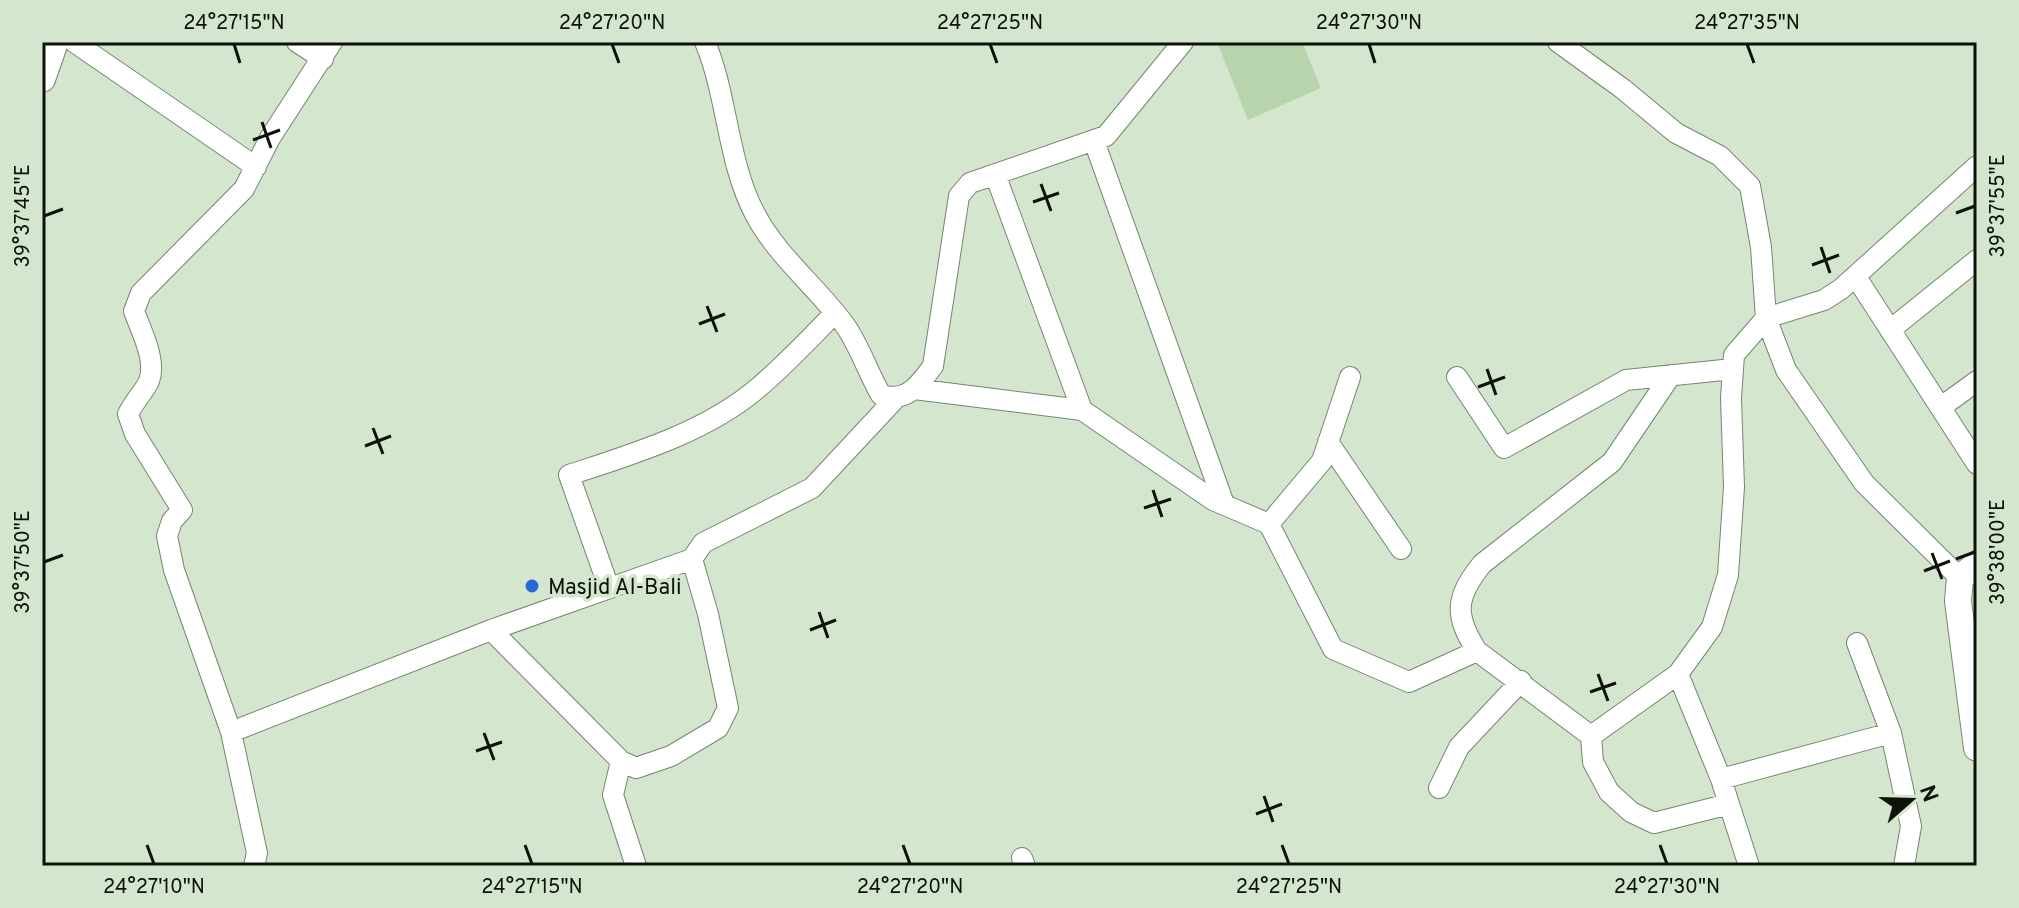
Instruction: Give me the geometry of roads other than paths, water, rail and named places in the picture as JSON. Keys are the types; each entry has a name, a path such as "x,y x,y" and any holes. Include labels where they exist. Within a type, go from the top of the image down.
{"main road":[{"path":"42,79 55,42"},
{"path":"1968,571 1958,601 1977,748"}],"street":[{"path":"74,42 256,167"},
{"path":"254,866 257,853 231,732 174,570 167,536 172,521 182,510 135,434 128,414 136,396 148,383 151,362 134,311 141,293 244,189 270,138 328,50 297,42"},
{"path":"705,42 718,73 740,174 754,213 782,253 846,325 881,395 895,399"},
{"path":"231,732 491,630 692,559 703,543 812,488 895,399 914,389 933,366 959,196 970,183 1106,136 1183,42"},
{"path":"1558,42 1623,89 1676,133 1720,156 1750,186 1761,247 1766,318 1786,370 1864,483 1968,571"},
{"path":"1094,141 1224,504"},
{"path":"1591,736 1678,674 1712,627 1728,575 1734,487 1734,355 1766,318 1824,300 1856,277 1977,166"},
{"path":"995,174 1082,410"},
{"path":"1890,330 1977,260"},
{"path":"1856,277 1977,464"},
{"path":"609,588 569,475 635,453 711,419 758,388 835,313"},
{"path":"1457,377 1504,448 1626,380 1733,369"},
{"path":"1671,375 1612,462 1482,564 1467,583 1460,613 1462,628 1477,651 1591,736 1593,762 1609,792 1631,812 1654,823 1729,804"},
{"path":"1269,524 1322,461 1350,377"},
{"path":"1941,407 1977,381"},
{"path":"914,389 1082,410 1224,504 1269,524 1333,649 1409,682 1477,651"},
{"path":"1328,442 1401,549"},
{"path":"491,630 621,761 636,768 671,756 718,728 728,708 708,614 692,559"},
{"path":"1857,643 1891,733 1911,826 1904,866"},
{"path":"1678,674 1721,779 1749,866"},
{"path":"1439,788 1459,747 1521,681"},
{"path":"1721,779 1891,733"},
{"path":"621,761 613,795 636,866"}],"place":[{"name":"Masjid Al-Bali","path":"532,586"}]}
